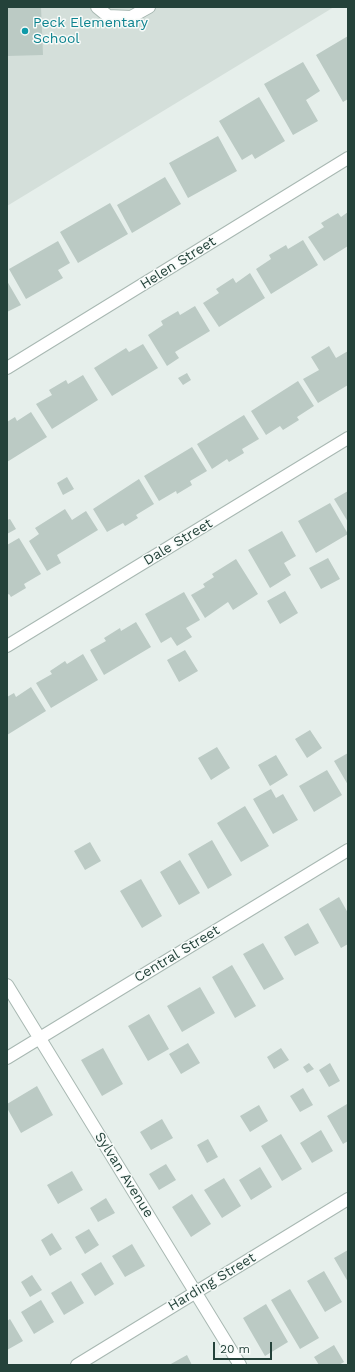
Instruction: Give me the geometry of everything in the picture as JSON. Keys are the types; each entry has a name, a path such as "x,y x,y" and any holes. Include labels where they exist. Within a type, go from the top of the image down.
{"street":[{"path":"97,7 108,16 131,17 149,7"},
{"name":"Helen Street","path":"7,368 348,158"},
{"name":"Dale Street","path":"7,646 348,438"},
{"name":"Central Street","path":"7,1058 348,850"},
{"name":"Sylvan Avenue","path":"7,986 240,1365"},
{"name":"Harding Street","path":"77,1365 348,1199"}],"shaded area":[{"path":"7,7 334,7 7,206"}],"building":[{"name":"Peck Elementary School","path":"7,7 41,7 43,55 7,56"},
{"path":"348,36 348,99 343,102 316,55"},
{"path":"303,62 320,91 306,100 318,121 293,135 264,84"},
{"path":"259,97 285,141 255,159 252,154 242,160 219,121"},
{"path":"218,136 237,171 188,198 169,163"},
{"path":"165,177 181,204 132,233 117,205"},
{"path":"110,203 128,234 78,263 60,232"},
{"path":"348,212 348,246 324,261 308,237 324,227 321,223 338,213 341,217"},
{"path":"303,240 318,265 271,294 256,269 271,259 269,255 286,245 288,249"},
{"path":"58,241 70,263 58,270 63,278 26,299 9,269"},
{"path":"250,273 265,298 219,327 203,303 219,293 216,289 233,278 236,283"},
{"path":"7,281 21,305 7,312"},
{"path":"195,306 210,331 175,352 179,358 167,366 148,335 163,325 161,321 178,311 180,315"},
{"path":"143,344 158,368 112,396 94,368 126,348 129,352"},
{"path":"329,346 336,358 348,351 348,385 318,403 303,379 319,370 311,357"},
{"path":"187,373 191,380 183,385 178,378"},
{"path":"83,375 98,400 52,429 36,404 52,395 49,390 66,380 68,384"},
{"path":"298,381 314,406 297,417 299,420 283,430 280,426 266,435 251,411"},
{"path":"31,412 47,437 7,462 7,422 15,417 17,421"},
{"path":"244,415 259,439 242,449 244,453 229,462 227,459 212,469 197,444"},
{"path":"192,447 207,471 190,481 192,485 177,494 176,491 159,501 144,476"},
{"path":"67,477 74,489 63,495 57,483"},
{"path":"139,479 154,504 136,515 138,518 125,526 123,523 107,532 93,509"},
{"path":"348,491 348,522 334,499"},
{"path":"330,503 348,534 316,553 298,521"},
{"path":"65,509 72,520 86,511 98,530 57,555 61,563 47,571 29,541 39,534 35,528"},
{"path":"10,519 16,529 7,534 7,520"},
{"path":"282,531 296,556 284,563 291,575 270,588 248,550"},
{"path":"19,538 41,574 24,584 26,588 11,597 9,594 7,595 7,545"},
{"path":"328,558 340,579 321,589 309,568"},
{"path":"236,559 258,594 233,610 228,602 205,618 191,595 205,587 203,584 214,577 212,574"},
{"path":"285,591 298,613 280,624 267,601"},
{"path":"184,592 200,620 186,628 192,637 177,646 171,637 161,643 145,614"},
{"path":"136,622 151,647 104,675 90,650 106,641 104,638 120,628 121,631"},
{"path":"185,650 198,671 179,682 167,660"},
{"path":"83,654 98,680 51,708 36,683 52,674 50,671 65,661 67,664"},
{"path":"31,687 46,711 7,735 7,697 14,693 16,697"},
{"path":"310,730 322,748 307,758 295,739"},
{"path":"217,747 230,768 211,780 198,758"},
{"path":"348,753 348,785 334,761"},
{"path":"276,755 288,775 270,786 258,765"},
{"path":"327,770 342,795 314,812 299,786"},
{"path":"271,789 276,798 283,794 298,820 273,834 253,799"},
{"path":"245,806 269,846 241,862 217,823"},
{"path":"212,840 232,875 208,889 188,854"},
{"path":"90,842 101,861 85,870 74,851"},
{"path":"180,860 200,893 179,905 160,872"},
{"path":"141,879 162,916 142,928 120,891"},
{"path":"339,897 348,913 348,944 341,948 319,909"},
{"path":"308,923 319,943 295,956 284,937"},
{"path":"263,943 284,979 264,990 243,954"},
{"path":"232,965 256,1006 235,1018 212,977"},
{"path":"200,987 215,1013 182,1032 167,1006"},
{"path":"149,1014 169,1049 148,1061 128,1026"},
{"path":"188,1043 200,1063 181,1074 169,1054"},
{"path":"103,1048 123,1084 102,1096 81,1060"},
{"path":"281,1048 289,1060 274,1069 267,1057"},
{"path":"309,1063 314,1069 307,1073 303,1067"},
{"path":"330,1063 340,1081 329,1087 319,1070"},
{"path":"37,1086 53,1115 21,1133 7,1108 7,1104"},
{"path":"303,1088 313,1105 300,1112 290,1096"},
{"path":"347,1104 348,1141 343,1144 327,1116"},
{"path":"259,1105 268,1121 250,1132 240,1116"},
{"path":"162,1119 173,1138 151,1150 140,1132"},
{"path":"321,1130 333,1151 312,1163 300,1143"},
{"path":"281,1134 302,1169 282,1181 261,1146"},
{"path":"208,1139 218,1157 207,1163 197,1145"},
{"path":"166,1164 176,1180 159,1190 149,1174"},
{"path":"260,1167 272,1187 251,1200 239,1180"},
{"path":"72,1171 83,1190 58,1204 47,1185"},
{"path":"224,1178 241,1206 222,1218 204,1190"},
{"path":"192,1194 211,1224 191,1237 172,1207"},
{"path":"106,1198 115,1213 98,1222 90,1208"},
{"path":"89,1229 99,1245 85,1254 75,1237"},
{"path":"52,1233 62,1249 50,1256 41,1240"},
{"path":"132,1244 145,1266 125,1277 112,1256"},
{"path":"348,1250 348,1282 334,1258"},
{"path":"101,1262 114,1284 95,1296 81,1274"},
{"path":"324,1271 342,1302 325,1312 307,1281"},
{"path":"32,1275 42,1290 30,1297 21,1282"},
{"path":"71,1281 84,1303 64,1315 51,1293"},
{"path":"290,1289 319,1338 300,1349 271,1300"},
{"path":"41,1300 54,1322 34,1334 21,1312"},
{"path":"266,1304 288,1342 265,1356 243,1318"},
{"path":"10,1319 23,1341 7,1350 7,1321"},
{"path":"334,1345 344,1362 339,1365 319,1365 314,1357"},
{"path":"187,1355 192,1365 169,1365"}],"place":[{"name":"Peck Elementary School","path":"25,31"}]}
